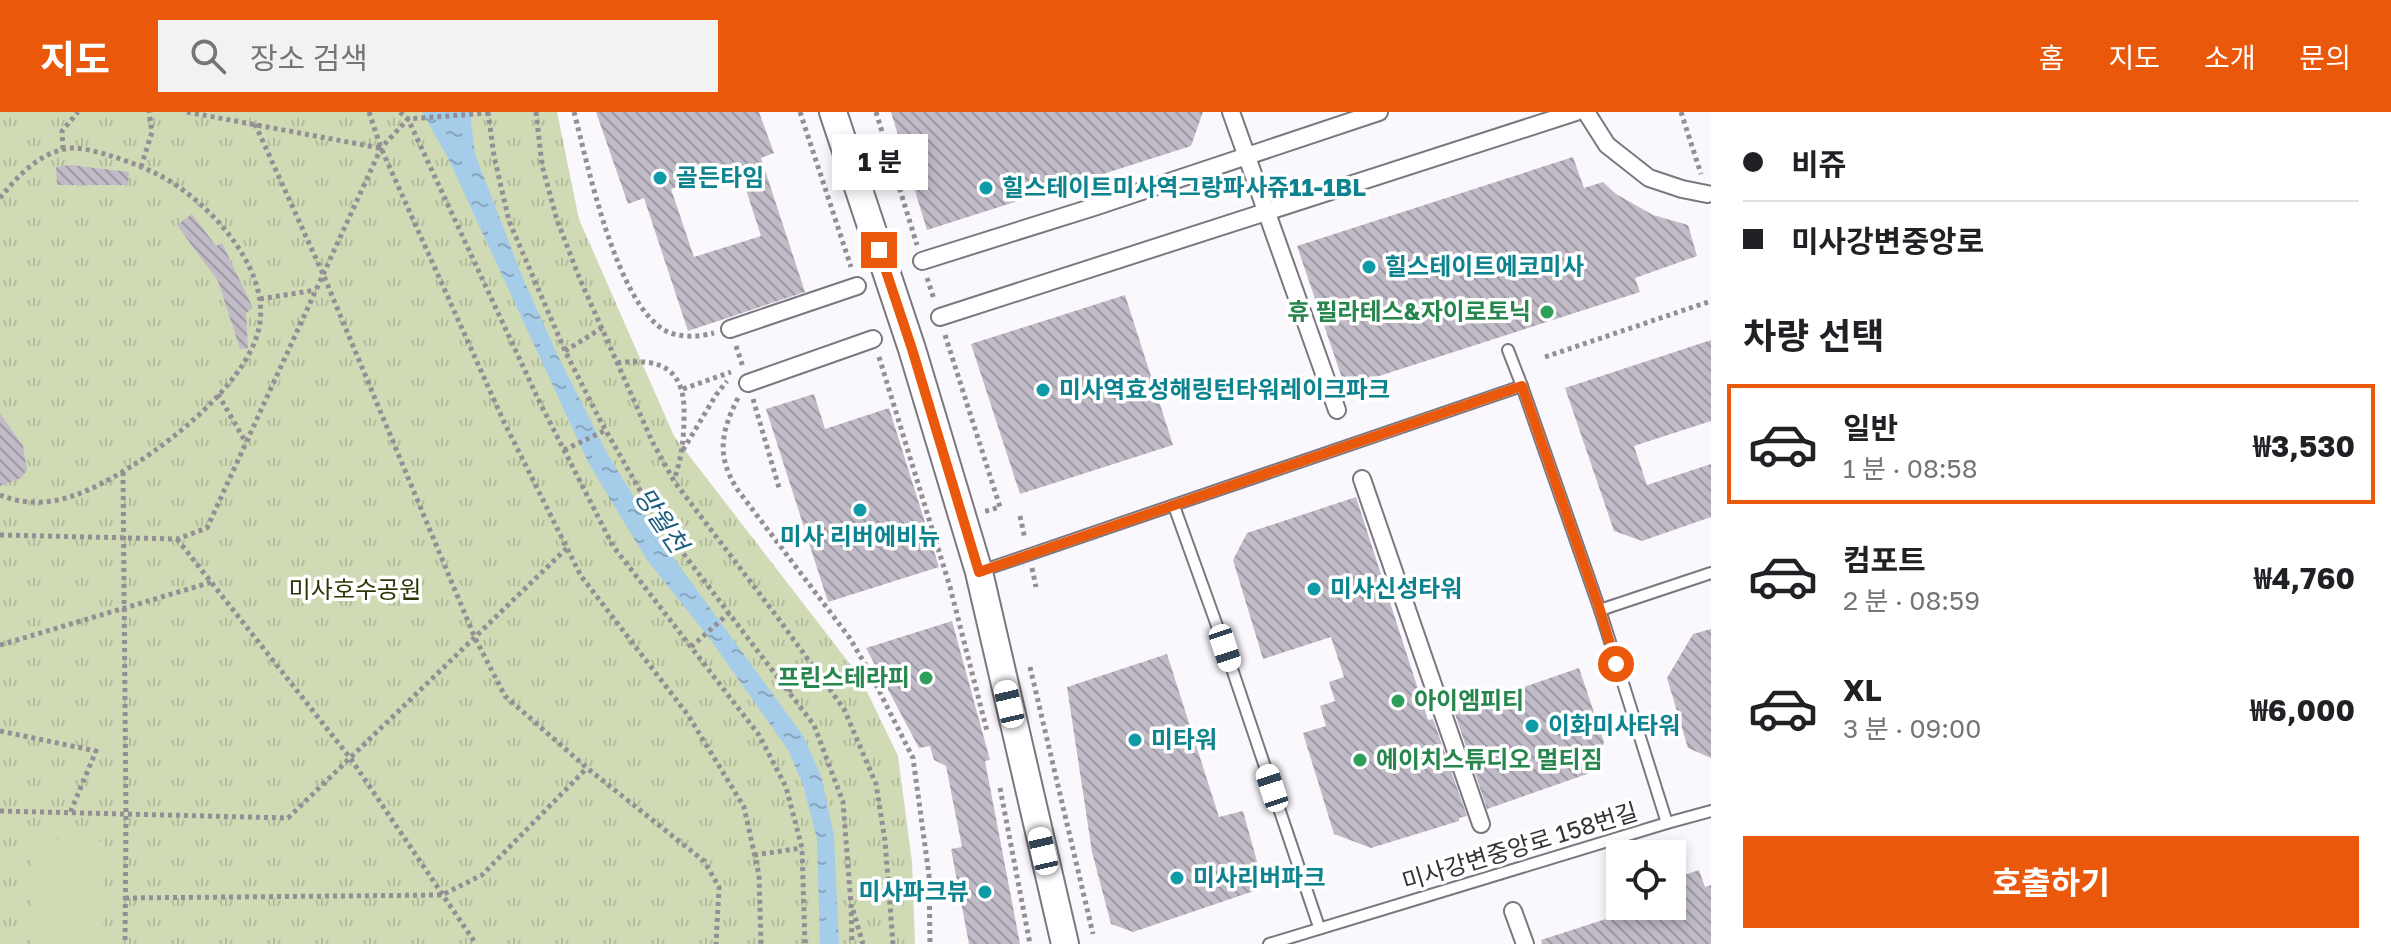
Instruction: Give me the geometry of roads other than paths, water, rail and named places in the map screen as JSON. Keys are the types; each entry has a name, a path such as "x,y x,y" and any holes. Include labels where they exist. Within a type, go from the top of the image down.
{"street":[{"path":"833,112 912,349 979,572 1065,944"},
{"path":"1231,112 1337,410"},
{"path":"922,261 1379,112"},
{"path":"940,317 1576,112"},
{"path":"1586,112 1607,145 1649,178 1707,194"},
{"path":"730,329 857,286"},
{"path":"746,375 873,339"},
{"path":"1362,479 1481,824"},
{"path":"1513,911 1525,944"}],"lane":[{"name":"미사강변중앙로 158번길","path":"1269,944 1667,823 1600,610 1508,350"},
{"path":"979,572 1522,386"},
{"path":"1174,506 1319,927"},
{"path":"1600,610 1711,573"},
{"path":"1667,823 1711,811"}],"water":[{"path":"422,112 470,112 475,154 522,276 608,455 662,542 804,737 822,779 834,836 839,944 820,944 817,839 803,785 788,750 710,639 647,560 589,464 447,156"}],"place":[{"name":"골든타임","path":"660,178"},
{"name":"힐스테이트미사역그랑파사쥬11-1BL","path":"986,188"},
{"name":"힐스테이트에코미사","path":"1369,267"},
{"name":"휴 필라테스&자이로토닉","path":"1547,312"},
{"name":"미사역효성해링턴타워레이크파크","path":"1043,390"},
{"name":"미사 리버에비뉴","path":"860,510"},
{"name":"미사신성타워","path":"1314,589"},
{"name":"프린스테라피","path":"926,678"},
{"name":"아이엠피티","path":"1398,701"},
{"name":"이화미사타워","path":"1532,726"},
{"name":"미타워","path":"1135,740"},
{"name":"에이치스튜디오 멀티짐","path":"1360,760"},
{"name":"미사리버파크","path":"1177,878"},
{"name":"미사파크뷰","path":"985,892"}],"water label":[{"name":"망월천","path":"661,520"}],"park label":[{"name":"미사호수공원","path":"355,590"}]}
